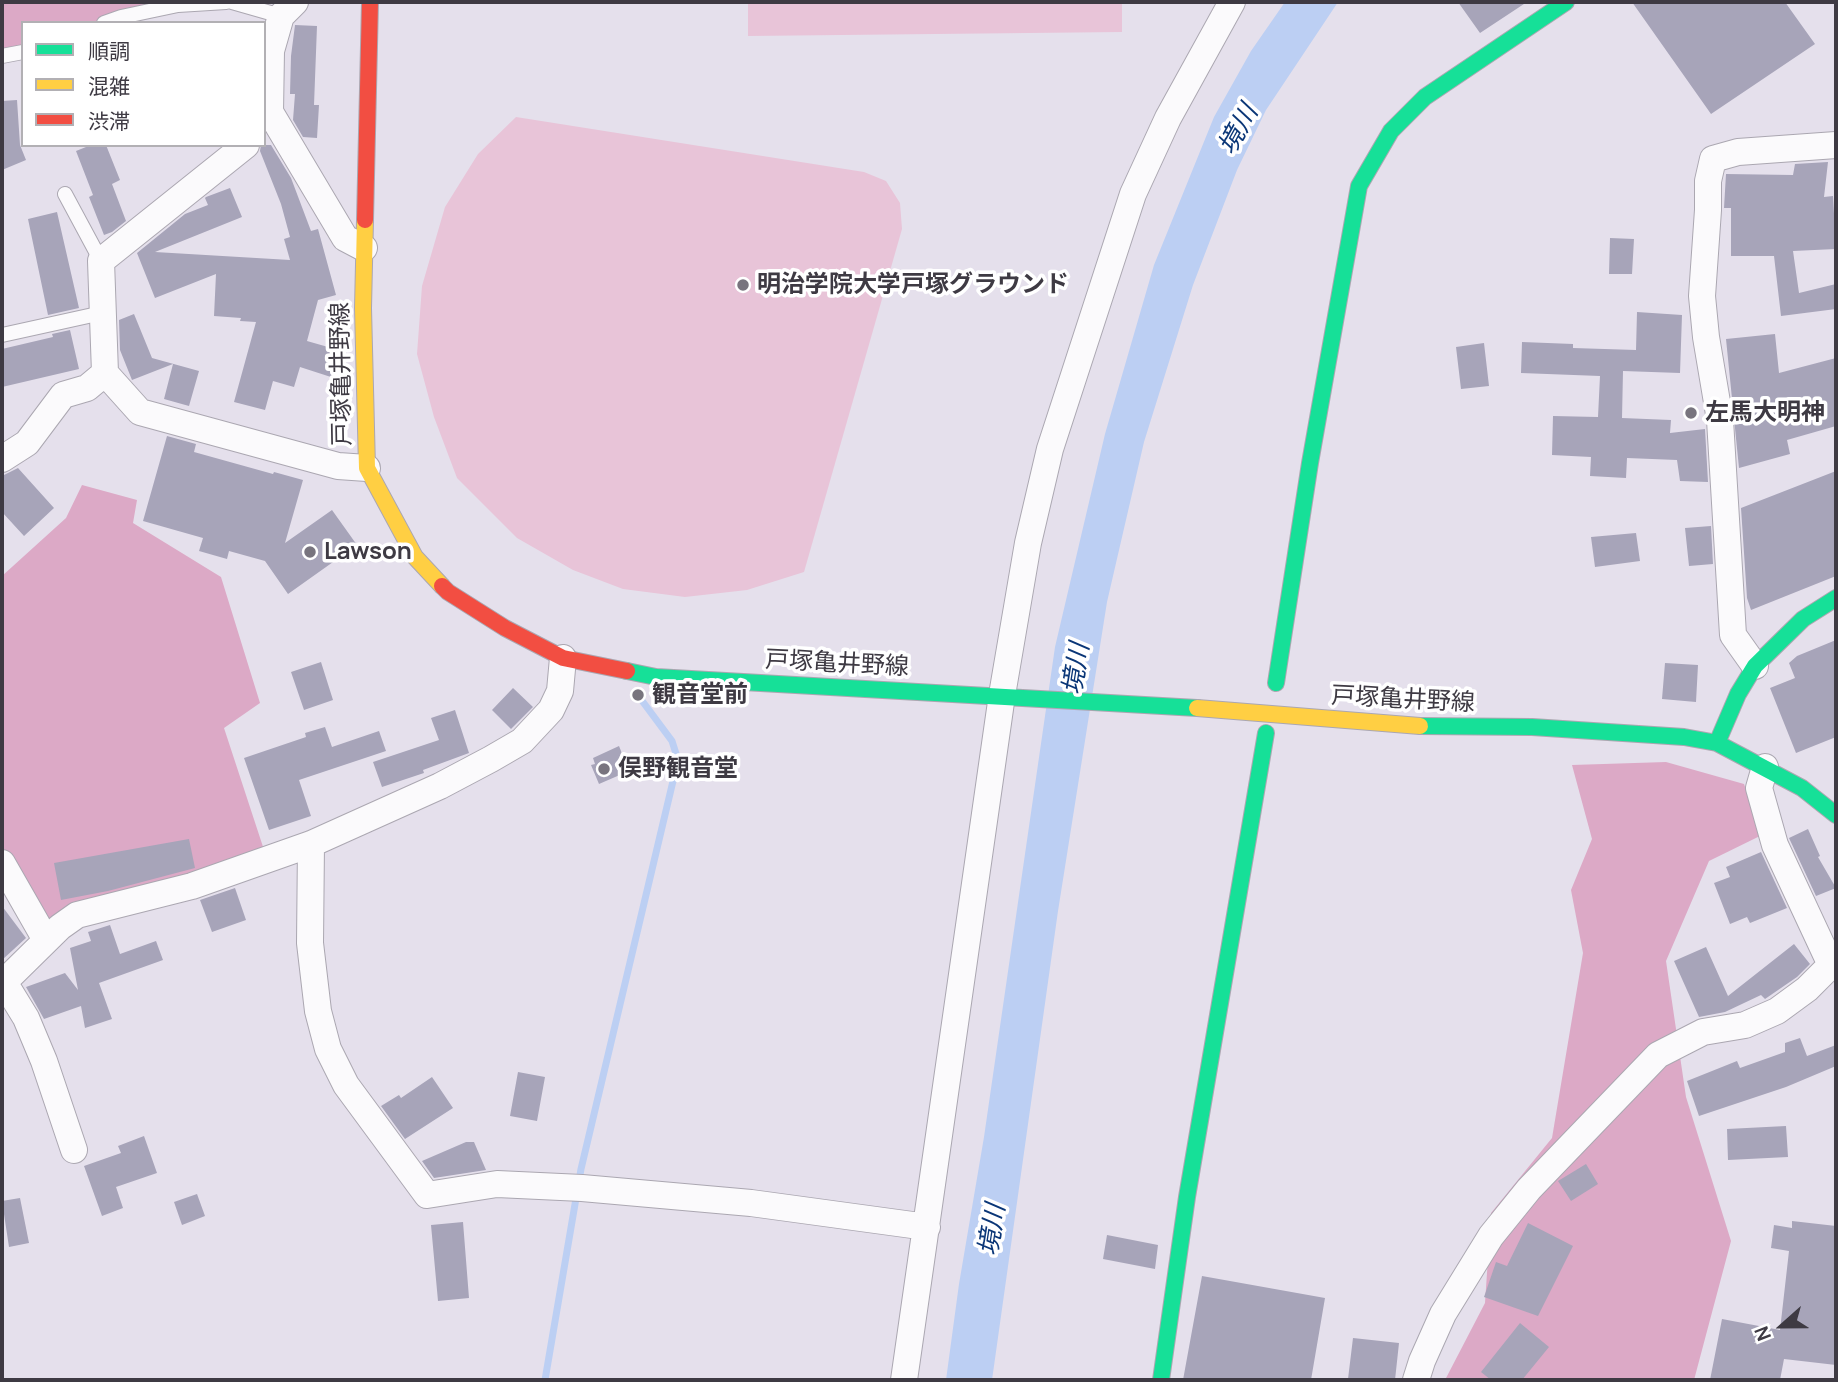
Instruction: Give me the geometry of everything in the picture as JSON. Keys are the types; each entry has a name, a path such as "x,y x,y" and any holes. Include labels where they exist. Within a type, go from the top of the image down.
{"main road":[{"name":"戸塚亀井野線","path":"370,2 364,248 367,468 415,557 448,592 505,628 563,658 656,677 1008,695 1408,726 1532,727 1652,734 1717,743 1801,788 1836,815"},
{"path":"1276,683 1317,422 1359,186 1391,131 1424,97 1566,2"},
{"path":"1717,743 1738,694 1755,666 1803,619 1836,598"},
{"path":"1161,1380 1187,1197 1266,733"}],"street":[{"path":"904,1380 1008,695 1028,543 1050,449 1133,194 1162,131 1231,2"},
{"path":"288,9 271,51 267,119 345,238 364,248"},
{"path":"1755,666 1733,635 1720,420 1702,296 1708,181 1713,159 1738,152 1836,145"},
{"path":"244,147 101,261 105,373 140,412 338,467 367,468"},
{"path":"2,459 27,443 63,395 87,388 105,373"},
{"path":"74,1150 44,1061 26,1018 3,983 60,927 77,915 192,886 311,844 440,786 522,741 551,710 560,691 563,658"},
{"path":"1416,1380 1443,1314 1492,1236 1529,1189 1658,1055 1703,1032 1745,1025 1777,1011 1807,989 1834,963 1775,845 1759,788 1765,767"},
{"path":"311,844 310,943 318,1011 328,1049 345,1085 427,1195 497,1184 571,1188 751,1203 927,1227"},
{"path":"2,863 47,940"}],"lane":[{"path":"112,21 178,5 226,2"},
{"path":"232,2 288,9"},
{"path":"2,56 21,51"},
{"path":"65,194 101,261"},
{"path":"2,335 102,313"}],"shaded area":[{"path":"2,2 229,2 121,21 21,21 21,52 2,56"},
{"path":"748,2 1122,2 1122,32 748,36"},
{"path":"516,117 864,172 886,181 900,203 902,229 804,572 747,590 685,597 623,589 573,570 517,538 457,478 434,417 417,354 422,286 445,207 478,154"},
{"path":"82,485 137,500 133,523 221,577 260,703 224,728 267,859 46,940 2,862 2,576 66,518"},
{"path":"1666,762 1744,784 1762,835 1709,861 1666,961 1686,1097 1731,1241 1694,1380 1445,1380 1485,1303 1491,1213 1552,1138 1583,953 1571,890 1592,839 1572,765"}],"water":[{"name":"境川","path":"1285,2 1338,2 1266,110 1237,170 1193,285 1144,442 1107,602 1058,911 992,1380 946,1380 1055,647 1105,434 1154,265 1214,117 1251,51"}],"building":[{"path":"1458,2 1527,2 1480,33"},
{"path":"1632,2 1785,2 1815,44 1711,114"},
{"path":"295,25 317,26 314,105 319,105 317,138 303,137 293,120 295,94 290,94"},
{"path":"17,100 20,145 26,160 2,170 2,101"},
{"path":"271,145 291,178 311,231 318,229 336,295 318,300 307,341 342,351 334,378 300,367 294,387 273,381 265,410 234,402 256,322 214,316 216,274 155,298 137,253 185,214 208,205 206,197 230,188 242,217 155,252 290,260 284,239 290,237 281,204 261,147"},
{"path":"86,147 107,147 120,180 112,184 126,221 112,232 104,235 89,197 93,195 76,151"},
{"path":"1828,162 1824,197 1833,196 1836,249 1793,251 1799,293 1836,284 1836,309 1781,316 1774,256 1731,256 1731,208 1724,208 1726,174 1793,175 1795,164"},
{"path":"57,212 79,308 48,315 28,219"},
{"path":"1610,238 1634,239 1632,274 1609,274"},
{"path":"1637,312 1682,315 1680,373 1623,371 1622,418 1671,420 1670,433 1705,429 1708,482 1680,481 1677,460 1627,458 1626,478 1590,476 1591,457 1552,455 1553,416 1598,417 1600,376 1521,373 1522,342 1573,344 1573,348 1636,350"},
{"path":"134,314 152,358 199,371 189,406 164,399 173,364 132,380 120,350 119,320"},
{"path":"70,330 79,369 2,387 2,349 53,337 52,334"},
{"path":"1775,334 1779,373 1836,358 1836,426 1787,440 1790,454 1739,468 1726,339"},
{"path":"1484,343 1489,386 1461,389 1456,347"},
{"path":"167,436 196,444 194,452 303,480 285,543 332,510 357,545 288,594 265,561 229,551 227,559 199,551 203,538 143,521"},
{"path":"18,468 54,508 24,536 2,512 2,476"},
{"path":"1836,471 1836,576 1751,610 1747,598 1741,508"},
{"path":"1711,526 1713,564 1689,566 1685,528"},
{"path":"1636,533 1640,561 1595,567 1591,537"},
{"path":"1836,640 1836,737 1796,753 1770,688 1795,678 1789,663 1797,656"},
{"path":"321,662 333,700 304,710 291,672"},
{"path":"1665,663 1698,665 1696,702 1662,699"},
{"path":"513,688 533,707 511,729 492,710"},
{"path":"455,710 469,753 423,770 424,773 382,787 373,762 439,740 431,718"},
{"path":"325,727 332,747 379,731 386,751 299,780 311,816 269,830 244,758 306,737 305,733"},
{"name":"俣野観音堂","path":"619,746 629,771 599,784 591,765 595,764 593,758"},
{"path":"1808,829 1820,856 1818,857 1836,888 1816,896 1789,838"},
{"path":"189,839 195,868 108,891 61,900 54,863"},
{"path":"1761,852 1787,908 1750,923 1747,917 1730,924 1714,883 1730,877 1726,867"},
{"path":"235,888 246,920 212,932 200,900"},
{"path":"2,906 26,938 2,960"},
{"path":"110,925 120,954 156,941 163,960 99,983 112,1019 85,1028 81,1006 44,1019 26,987 65,973 78,990 70,948 91,941 88,932"},
{"path":"1794,944 1810,964 1797,977 1765,999 1761,995 1725,1012 1699,1017 1674,961 1706,947 1728,996"},
{"path":"1800,1038 1807,1056 1836,1045 1836,1066 1786,1087 1699,1116 1687,1081 1737,1061 1740,1068 1785,1052 1785,1043"},
{"path":"518,1072 545,1077 537,1121 510,1116"},
{"path":"432,1077 453,1108 405,1139 381,1106 399,1095 401,1098"},
{"path":"1786,1126 1788,1157 1728,1160 1727,1129"},
{"path":"144,1136 157,1173 116,1187 123,1208 102,1216 84,1166 121,1153 118,1146"},
{"path":"466,1142 474,1142 486,1170 434,1178 422,1161"},
{"path":"1586,1164 1598,1184 1571,1201 1558,1181"},
{"path":"197,1194 205,1216 182,1225 174,1202"},
{"path":"20,1198 29,1243 9,1247 2,1201"},
{"path":"1792,1221 1836,1226 1836,1365 1784,1359 1780,1380 1710,1380 1722,1319 1780,1330 1789,1251 1771,1248 1774,1225 1792,1228"},
{"path":"463,1222 469,1298 438,1301 431,1225"},
{"path":"1528,1223 1573,1246 1538,1316 1484,1297 1496,1262 1507,1266"},
{"path":"1107,1235 1158,1245 1155,1269 1103,1259"},
{"path":"1202,1276 1325,1298 1311,1380 1183,1380"},
{"path":"1520,1323 1549,1347 1522,1380 1491,1380 1481,1372"},
{"path":"1353,1338 1399,1343 1395,1380 1348,1379"}],"waterway":[{"path":"545,1380 581,1169 678,760 672,741 643,702"}],"traffic: fast":[{"path":"1276,683 1310,463 1359,186 1391,131 1425,97 1566,2"},
{"path":"1717,743 1738,694 1755,666 1803,619 1836,598"},
{"path":"627,671 656,677 1197,708"},
{"path":"1420,726 1532,727 1684,737 1717,743 1802,788 1836,815"},
{"path":"1161,1380 1187,1197 1266,733"}],"traffic: slow":[{"path":"365,220 363,308 367,468 415,557 442,586"},
{"path":"1197,708 1420,726"}],"traffic: jam":[{"path":"365,220 370,2"},
{"path":"442,586 505,628 563,658 627,671"}],"place":[{"name":"明治学院大学戸塚グラウンド","path":"743,285"},
{"name":"左馬大明神","path":"1691,413"},
{"name":"Lawson","path":"310,552"},
{"name":"観音堂前","path":"638,695"},
{"name":"俣野観音堂","path":"604,769"}]}
